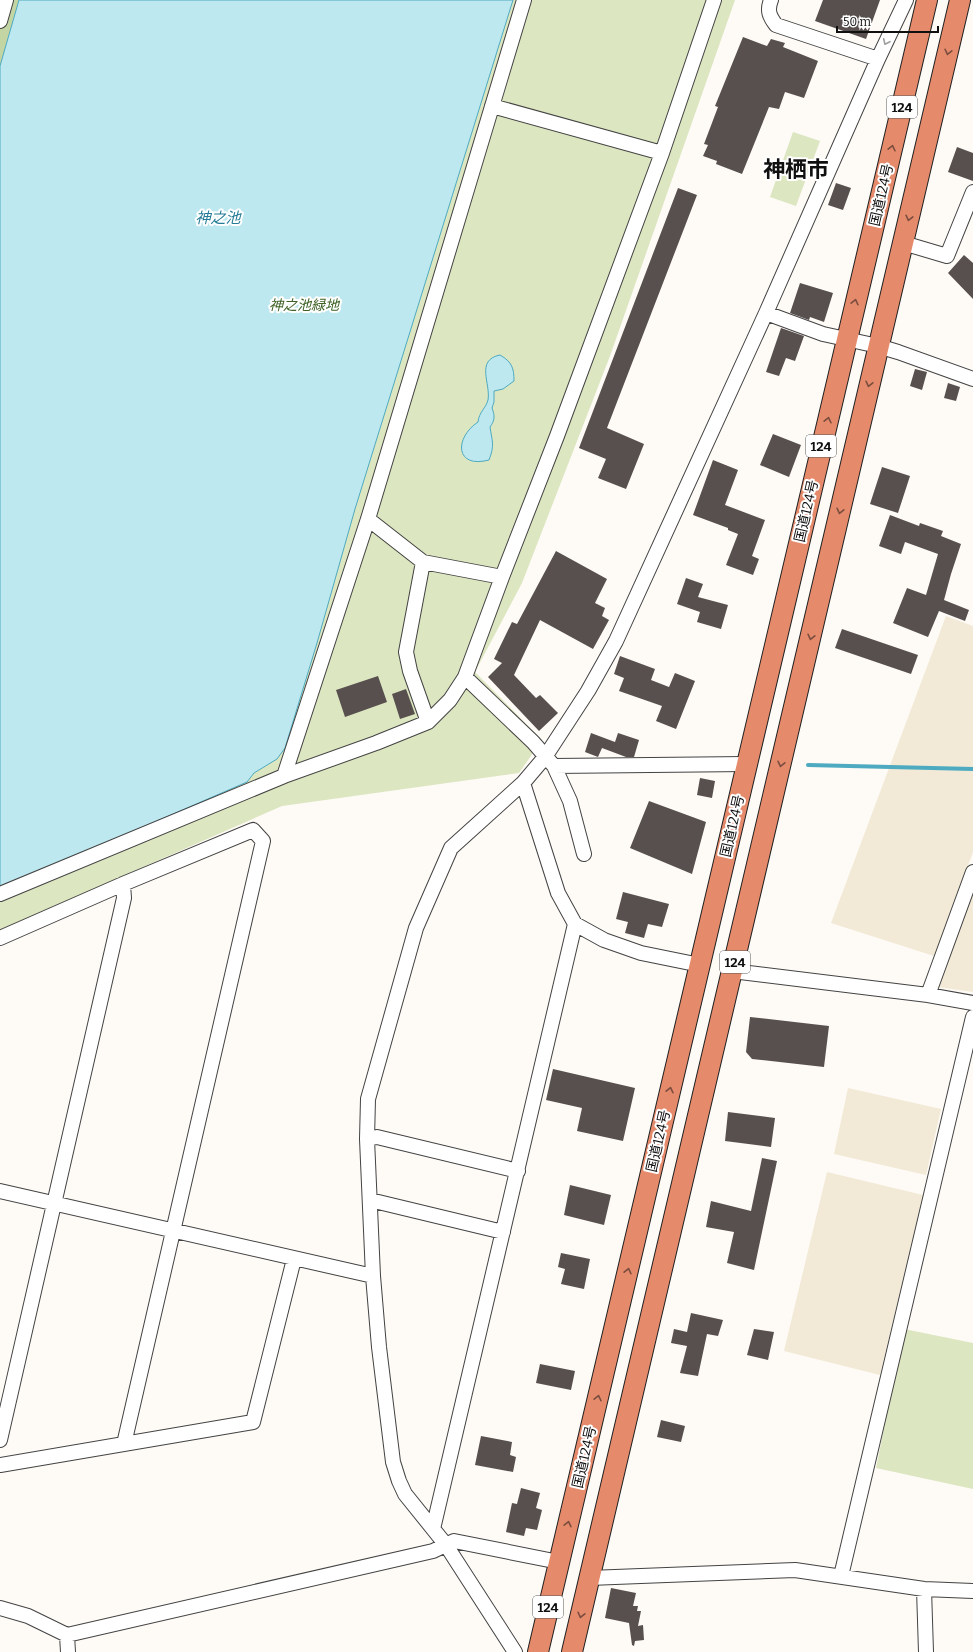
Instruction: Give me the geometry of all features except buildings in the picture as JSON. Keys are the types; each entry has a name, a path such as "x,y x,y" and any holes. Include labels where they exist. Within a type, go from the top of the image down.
{"highway":[{"name":"国道124号","path":"538,1652 927,0"},
{"name":"124","path":"572,1652 960,0"}],"street":[{"path":"0,21 6,0"},
{"path":"284,776 368,519 524,0"},
{"path":"0,894 284,776 376,743 428,722 450,700 465,677 560,429 662,153 714,0"},
{"path":"771,0 768,8 770,18 776,25 878,59"},
{"path":"515,1652 446,1545 405,1494 393,1462 379,1347 373,1276 367,1139 368,1099 416,928 451,848 550,762 616,640 766,313 878,59 906,0"},
{"path":"492,106 662,153"},
{"path":"903,243 948,256 973,192"},
{"path":"766,313 822,334 878,346 973,379"},
{"path":"368,519 423,562 502,578"},
{"path":"423,562 406,652 410,671 428,722"},
{"path":"465,677 533,742 550,762 570,801 584,854"},
{"path":"550,762 747,764"},
{"path":"524,783 558,893 575,924 604,940 641,953 700,965"},
{"path":"0,938 123,884 253,830 263,841 124,1444"},
{"path":"928,996 973,872"},
{"path":"0,1440 124,898 123,884"},
{"path":"433,1529 575,924"},
{"path":"732,971 973,1003"},
{"path":"841,1576 973,1016"},
{"path":"367,1139 377,1137 518,1171"},
{"path":"0,1191 373,1276"},
{"path":"370,1200 503,1232"},
{"path":"0,1465 253,1422 294,1259"},
{"path":"0,1608 28,1616 67,1636 433,1551 454,1541 559,1562"},
{"path":"589,1578 795,1570 924,1589 973,1592"},
{"path":"924,1589 926,1652"},
{"path":"67,1636 68,1652"}],"shaded area":[{"path":"946,616 973,626 973,852 934,956 831,923"},
{"path":"973,889 973,992 937,987"},
{"path":"848,1088 941,1109 926,1175 834,1154"},
{"path":"827,1172 923,1195 880,1375 784,1351"}],"green space":[{"name":"神之池","path":"0,0 735,0 610,356 522,583 475,672 542,740 519,773 282,806 0,930"},
{"path":"0,0 25,0 0,88"},
{"path":"793,132 820,141 796,206 770,197"},
{"path":"904,1329 973,1343 973,1489 876,1468"}],"water":[{"name":"神之池","path":"19,0 513,0 355,509 285,748 277,759 254,773 247,782 0,889 0,66"},
{"path":"500,355 512,366 514,381 503,389 494,391 494,402 492,408 494,418 490,427 492,440 491,455 489,460 478,462 470,460 464,456 462,443 470,429 478,422 488,400 486,367 488,362 492,358"}],"waterway":[{"path":"808,765 973,769"}],"district":[{"name":"神栖市","path":"796,169"}],"park label":[{"name":"神之池緑地","path":"304,305"}]}
